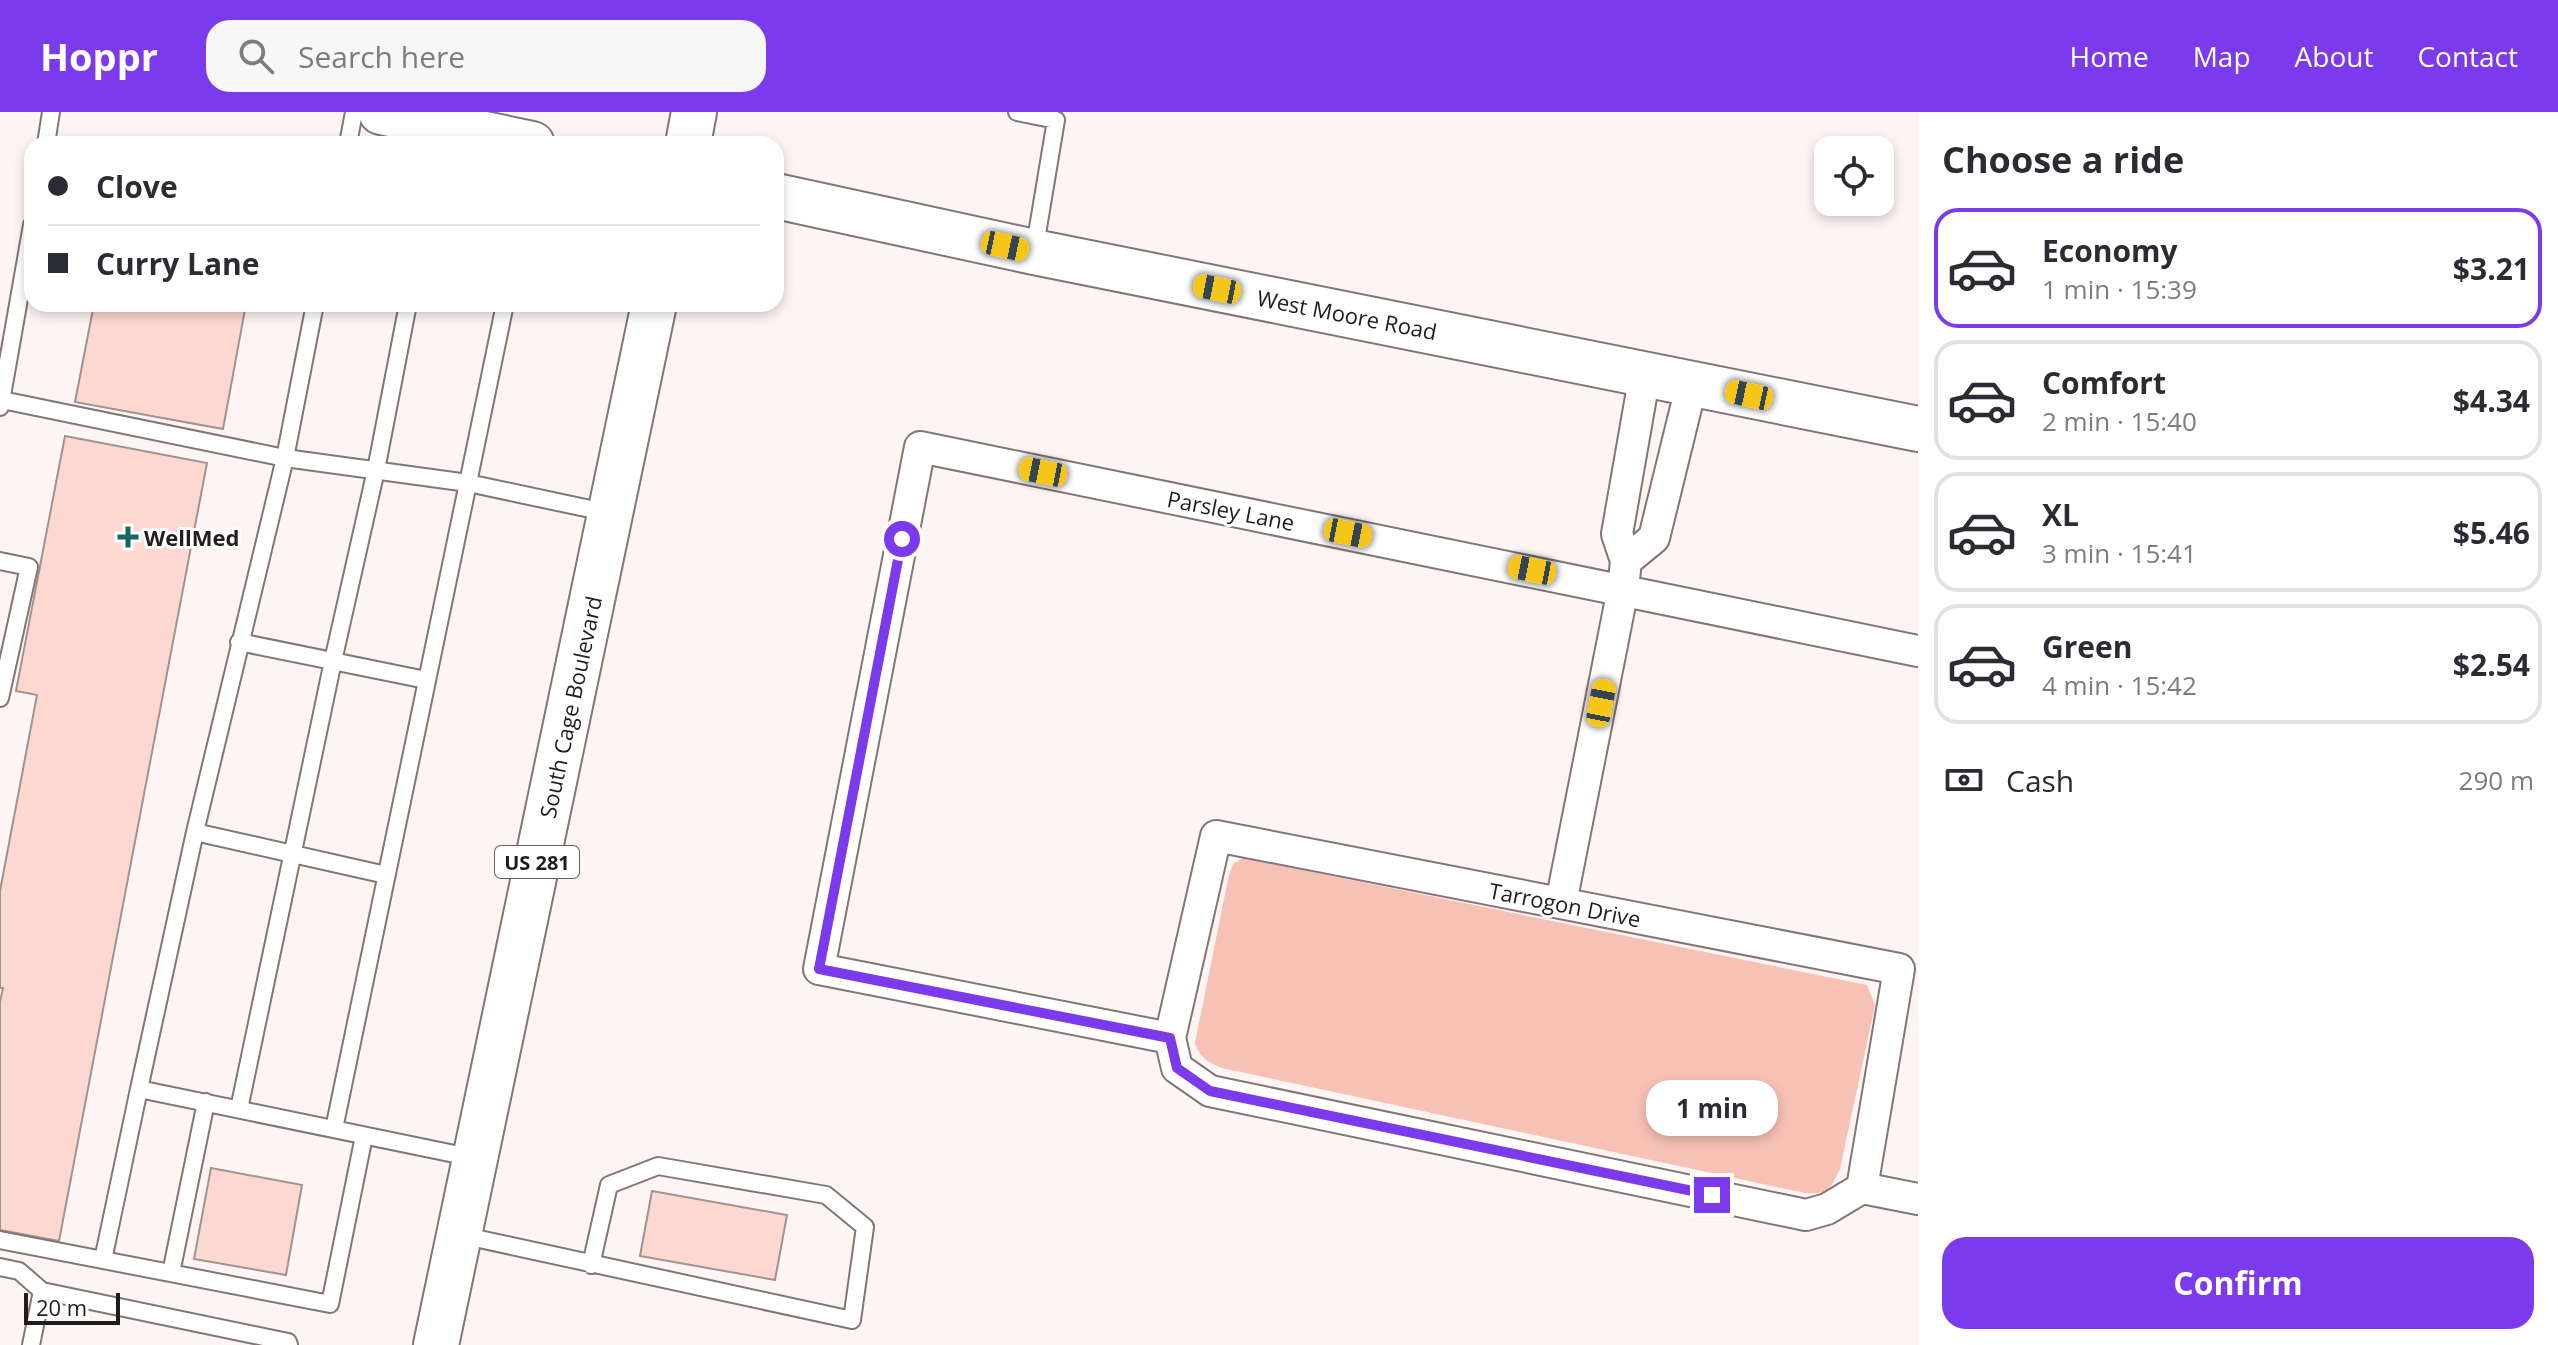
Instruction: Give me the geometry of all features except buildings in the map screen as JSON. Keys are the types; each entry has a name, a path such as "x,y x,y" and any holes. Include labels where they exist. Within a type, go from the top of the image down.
{"street":[{"path":"381,112 494,136"},
{"path":"690,136 694,112"},
{"name":"West Moore Road","path":"784,198 1034,252 1918,429"},
{"name":"South Cage Boulevard","path":"436,1345 652,312"},
{"path":"1561,903 1624,575 1617,534 1645,374"},
{"path":"1624,575 1654,538 1692,383"},
{"name":"Parsley Lane","path":"1170,1038 819,969 920,447 1624,575 1918,651"},
{"name":"Tarrogon Drive","path":"1170,1038 1216,836 1899,969 1862,1188"},
{"path":"1170,1038 1177,1068 1210,1091 1806,1215 1827,1209 1862,1188 1918,1199"}],"lane":[{"path":"47,136 51,112"},
{"path":"350,136 354,112"},
{"path":"1017,112 1056,120 1034,252"},
{"path":"24,271 1,404 285,458 468,483 610,513"},
{"path":"103,1260 195,832 285,458 313,312"},
{"path":"239,1109 376,470 406,312"},
{"path":"334,1129 503,312"},
{"path":"0,561 29,567 0,698"},
{"path":"239,642 426,680"},
{"path":"195,832 386,875"},
{"path":"139,1089 475,1158"},
{"path":"171,1273 206,1102"},
{"path":"0,1240 330,1304 364,1136"},
{"path":"459,1235 591,1265 852,1320 865,1227 826,1195 658,1166 609,1185 591,1265"},
{"path":"0,1267 19,1271 42,1291 288,1342 289,1345"},
{"path":"31,1345 42,1291"}],"shaded area":[{"path":"1243,858 1867,985 1875,1005 1840,1169 1834,1181 1824,1191 1805,1193 1213,1064 1202,1056 1195,1043 1228,879 1233,864"}],"place":[{"name":"WellMed","path":"128,537"}],"route":[{"path":"902,539 819,969 1170,1038 1177,1068 1210,1091 1712,1195"}]}
